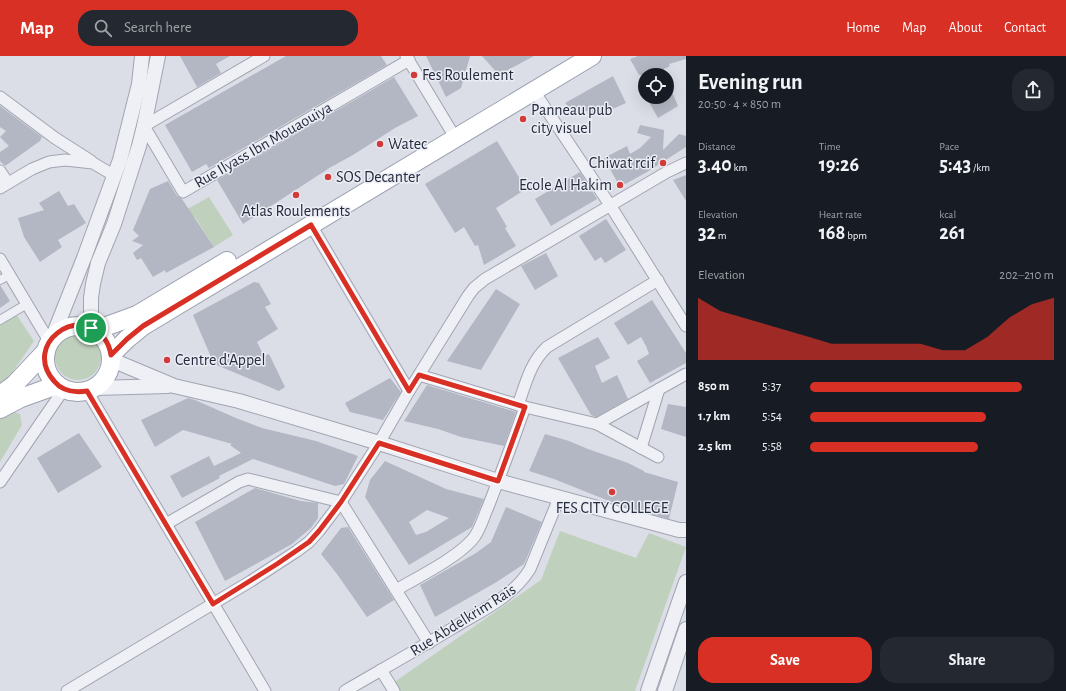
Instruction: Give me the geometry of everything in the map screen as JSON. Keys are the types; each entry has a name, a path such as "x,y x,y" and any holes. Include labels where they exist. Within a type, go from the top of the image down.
{"main road":[{"path":"93,329 137,315 450,129 569,56"},
{"path":"49,342 44,363 49,375 61,387 78,392 91,389 101,384 109,371 112,358 127,339 143,326 592,56"},
{"path":"0,395 14,385 58,332 70,326 85,326 93,329 104,338 112,358"},
{"path":"0,408 21,398 61,387"}],"street":[{"path":"49,342 115,176 130,124 139,84 142,56"},
{"path":"93,329 91,298 98,263 114,224 144,126 158,56"},
{"path":"144,126 264,56"},
{"path":"408,58 450,129"},
{"name":"Rue Ilyass Ibn Mouaouiya","path":"144,126 183,192 408,58"},
{"path":"534,91 610,205 686,326"},
{"path":"0,97 55,138 115,176"},
{"path":"0,171 4,186 32,169 49,162 65,160 93,163"},
{"path":"73,690 297,551 319,531 341,502 379,443 409,391 468,296 478,285 610,205 667,172 686,163"},
{"path":"311,225 409,391"},
{"path":"0,259 5,278 27,304 49,342"},
{"path":"396,590 465,547 478,531 498,481 533,364 538,356 547,347 658,280"},
{"path":"0,320 27,304"},
{"path":"112,358 174,386 239,401 498,481 684,531"},
{"path":"597,424 686,374"},
{"path":"419,375 521,406 597,424 658,457"},
{"path":"174,386 91,389 166,524 265,691"},
{"path":"0,482 61,387"},
{"path":"641,448 659,389"},
{"path":"166,524 239,482 248,480 341,502 429,643"},
{"name":"Rue Abdelkrim Raïs","path":"345,691 429,643 515,589 530,569 559,498"},
{"path":"648,691 686,582"},
{"path":"665,691 686,629"},
{"path":"381,670 394,691"}],"green space":[{"path":"209,197 233,235 214,247 195,217 179,226 173,217"},
{"path":"14,311 34,341 9,377 0,383 0,320"},
{"path":"78,334 91,338 97,344 101,357 97,370 91,376 78,380 65,376 59,370 55,357 59,344 65,338"},
{"path":"14,412 20,414 22,425 0,462 0,418"},
{"path":"560,531 636,558 649,533 686,547 635,691 398,691 393,683 541,580"}],"building":[{"path":"180,56 230,56 216,64 221,73 197,87"},
{"path":"286,56 381,56 387,65 209,168 206,164 192,172 165,125"},
{"path":"426,56 470,56 461,88 446,97"},
{"path":"482,56 534,56 499,75"},
{"path":"638,56 686,56 686,59 669,64 670,66 666,68 638,68 638,73 630,59"},
{"path":"613,76 626,103 608,111 592,115 589,110 576,115 565,103"},
{"path":"394,77 418,116 395,128 353,155 331,167 243,224 217,180"},
{"path":"674,97 678,106 658,118 650,104 674,104"},
{"path":"0,106 42,137 40,141 5,166 0,161 0,152 9,146 0,137 6,131 0,127"},
{"path":"640,125 664,130 663,150 679,134 686,136 686,147 620,187 604,158 627,146 630,154 640,148 651,137 637,133"},
{"path":"497,141 526,189 496,208 507,227 505,228 516,246 484,265 478,245 475,246 464,227 455,233 425,184"},
{"path":"580,172 597,199 551,226 535,199"},
{"path":"686,175 686,201 673,180"},
{"path":"168,181 214,247 166,273 165,270 153,277 141,258 137,260 133,253 143,245 132,241 139,236 133,230 150,189"},
{"path":"59,191 68,206 74,204 86,223 58,240 62,247 40,262 24,237 18,218 44,210 39,203"},
{"path":"606,219 626,250 605,263 601,257 595,261 579,236"},
{"path":"546,253 558,276 535,290 521,266"},
{"path":"254,282 259,283 271,304 265,307 278,329 257,342 264,356 269,354 285,387 279,391 214,364 193,315"},
{"path":"0,285 10,301 0,308"},
{"path":"496,289 520,304 481,370 447,361"},
{"path":"652,300 686,353 686,363 650,383 637,361 649,354 641,337 628,345 614,323"},
{"path":"598,337 610,358 595,366 602,383 617,375 628,399 596,417 591,415 558,358"},
{"path":"390,378 401,392 383,420 350,412 345,403"},
{"path":"427,385 516,412 504,446 461,437 438,429 404,421"},
{"path":"188,398 262,428 316,441 358,456 344,484 335,486 253,459 219,476 220,478 182,498 170,476 209,456 214,466 241,453 230,445 232,444 183,430 155,447 141,420"},
{"path":"668,404 686,407 686,437 661,429"},
{"path":"79,433 102,467 58,493 37,458"},
{"path":"545,434 569,441 628,463 644,472 678,482 669,519 619,505 554,479 529,471"},
{"path":"385,461 446,489 484,499 472,527 409,565 365,497 370,480","holes":["427,510 449,518 426,532 416,535 409,522"]},
{"path":"255,488 301,501 318,503 318,518 311,528 292,544 225,581 195,522"},
{"path":"506,507 542,522 524,564 495,583 435,617 420,585 476,553 491,542"},
{"path":"348,527 394,600 367,617 321,554 341,528"}],"place":[{"name":"Fes Roulement","path":"414,75"},
{"name":"Panneau pub city visuel","path":"523,119"},
{"name":"Watec","path":"380,144"},
{"name":"Chiwat rcif","path":"663,163"},
{"name":"SOS Decanter","path":"328,177"},
{"name":"Ecole Al Hakim","path":"620,185"},
{"name":"Atlas Roulements","path":"296,195"},
{"name":"Centre d'Appel","path":"167,360"},
{"name":"FES CITY COLLEGE","path":"612,492"}],"route":[{"path":"311,225 409,391 419,375 525,407 498,481 379,443 341,502 309,542 251,581 213,604 87,391 78,392 64,389 57,385 49,375 44,363 49,341 53,336 70,326 85,326 91,328 96,330 104,338 109,346 111,355 143,326 311,225"}]}
